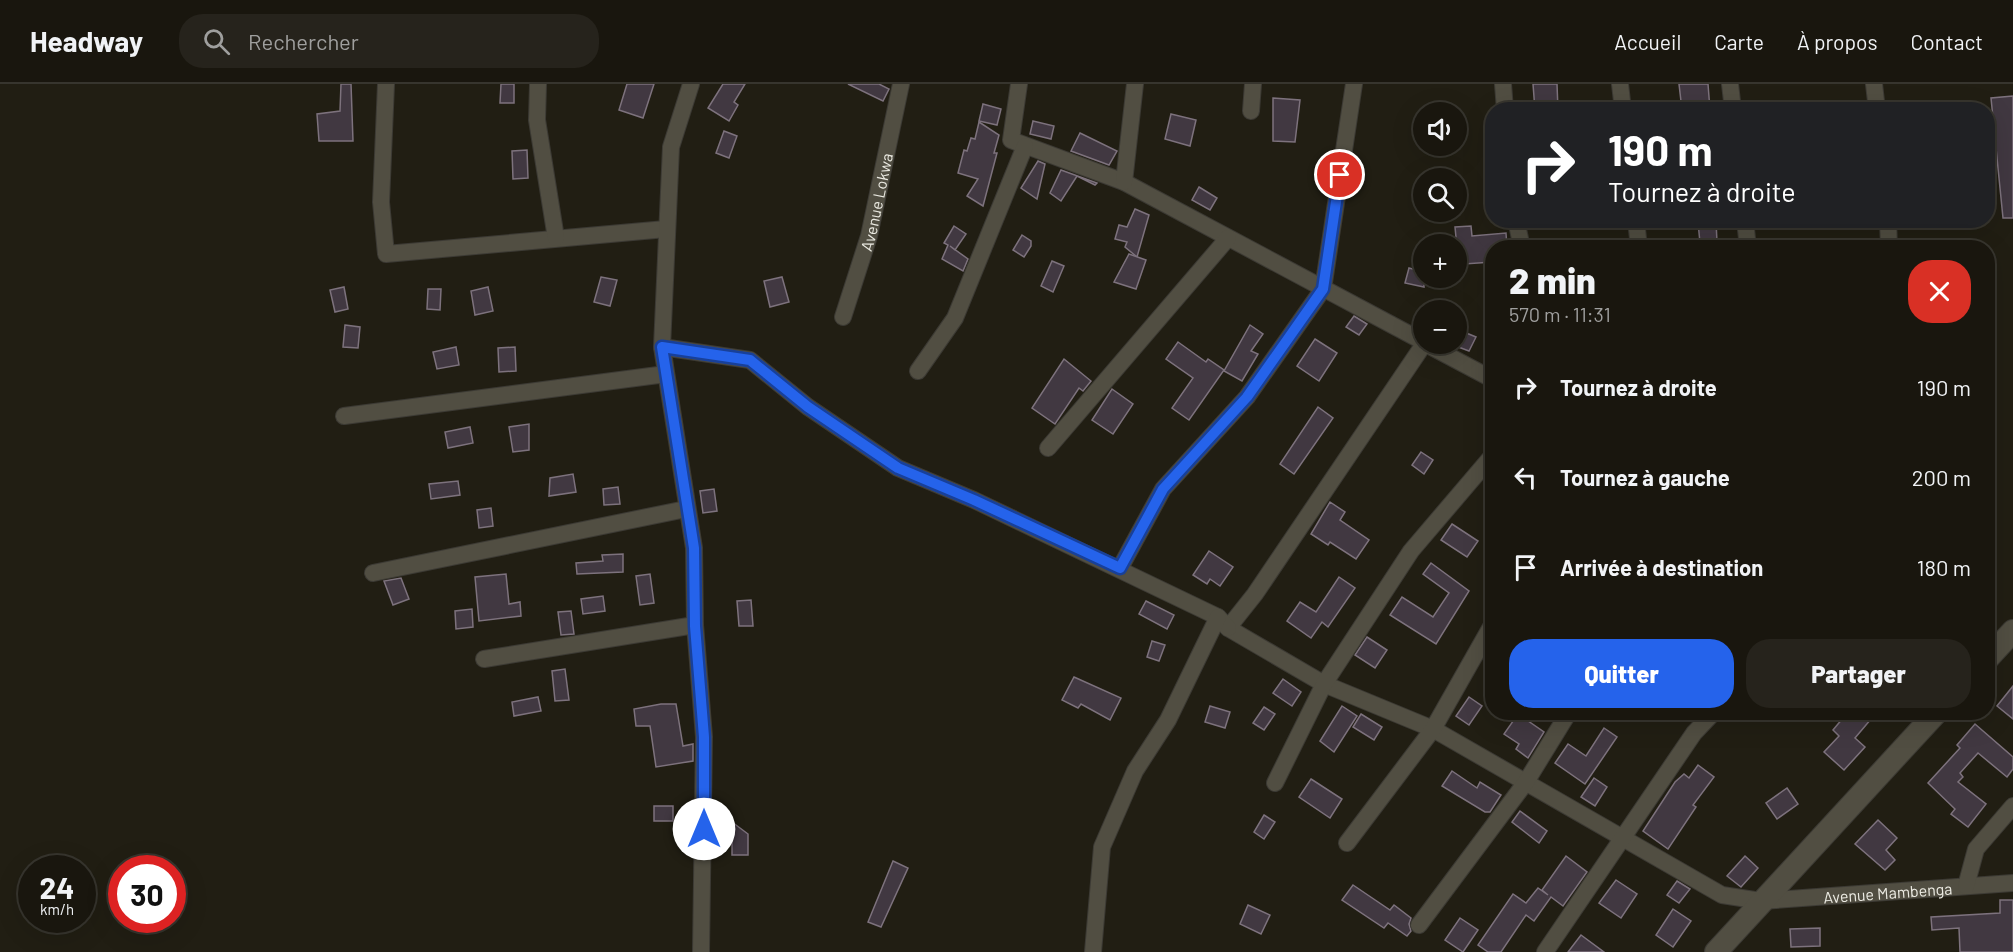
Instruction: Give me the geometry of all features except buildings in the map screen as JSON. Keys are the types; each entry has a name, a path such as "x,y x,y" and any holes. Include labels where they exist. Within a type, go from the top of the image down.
{"street":[{"path":"386,84 381,202 386,254 666,229"},
{"path":"538,84 537,120 556,238"},
{"path":"692,84 671,147 662,347 694,548 695,626 704,737 704,886 701,952"},
{"name":"Avenue Lokwa","path":"843,317 869,236 901,84"},
{"path":"1019,84 1011,140 1124,182 1413,337"},
{"path":"1124,182 1135,84"},
{"path":"1251,111 1253,84"},
{"path":"1120,568 1163,489 1247,397 1323,289 1354,84"},
{"path":"1503,84 1504,102"},
{"path":"1620,84 1622,102"},
{"path":"1730,84 1732,102"},
{"path":"1874,84 1876,102"},
{"path":"918,371 955,318 1025,146"},
{"path":"1048,448 1228,238"},
{"name":"Avenue Mambenga","path":"662,347 750,360 808,407 898,468 974,500 1120,568 1223,622 1324,684 1434,729 1722,894 1761,902 2013,883"},
{"path":"1093,952 1102,847 1135,771 1168,720 1223,622 1255,594 1417,354"},
{"path":"1445,354 1485,375"},
{"path":"344,416 666,374"},
{"path":"1275,783 1324,684 1411,551 1485,464"},
{"path":"373,573 686,509"},
{"path":"484,659 695,626"},
{"path":"1995,650 2013,631"},
{"path":"1347,843 1434,729 1485,638"},
{"path":"1419,925 1526,782 1564,720"},
{"path":"1545,952 1694,734 1707,720"},
{"path":"1716,952 1930,720"},
{"path":"1966,886 1976,849 2013,806"}],"route":[{"path":"704,829 704,737 702,688 695,626 694,548 662,347 750,360 808,407 898,468 974,500 1120,568 1163,489 1247,397 1323,289 1340,175"}]}
